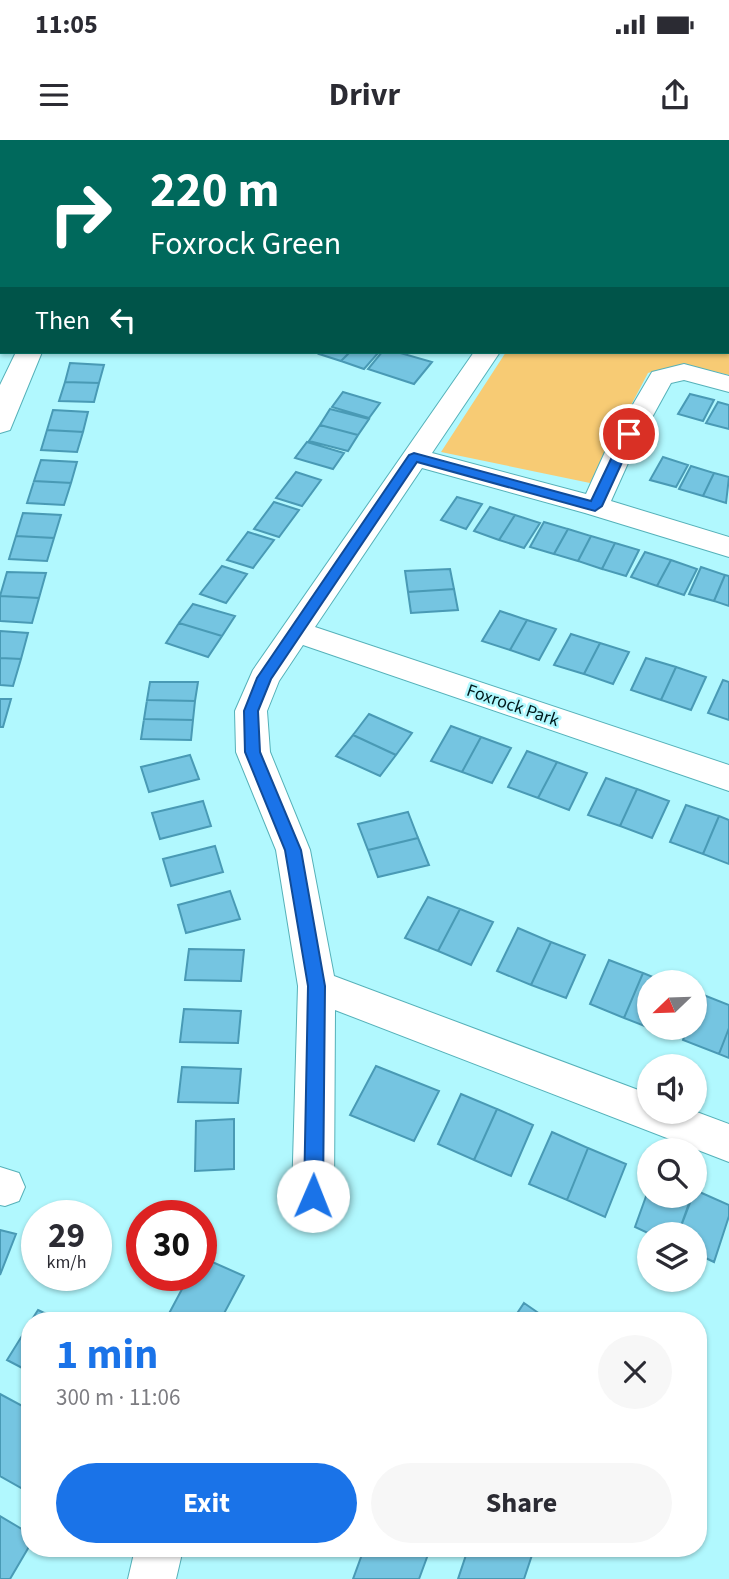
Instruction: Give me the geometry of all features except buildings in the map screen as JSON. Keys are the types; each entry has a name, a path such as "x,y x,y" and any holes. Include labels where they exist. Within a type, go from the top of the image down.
{"street":[{"path":"0,424 11,390 28,354"},
{"path":"313,1196 317,986 293,850 253,752 251,711 264,678 486,354"},
{"path":"595,506 619,452 661,378 684,372 729,384"},
{"path":"414,457 595,506 729,547"},
{"name":"Foxrock Park","path":"298,632 729,778"},
{"path":"317,986 729,1143"},
{"path":"152,1579 157,1557"}],"shaded area":[{"path":"505,354 729,354 729,375 688,367 648,373 590,483 441,452"}],"route":[{"path":"313,1196 317,986 293,850 253,752 251,711 264,678 298,632 414,457 501,483 595,506 629,434"}]}
